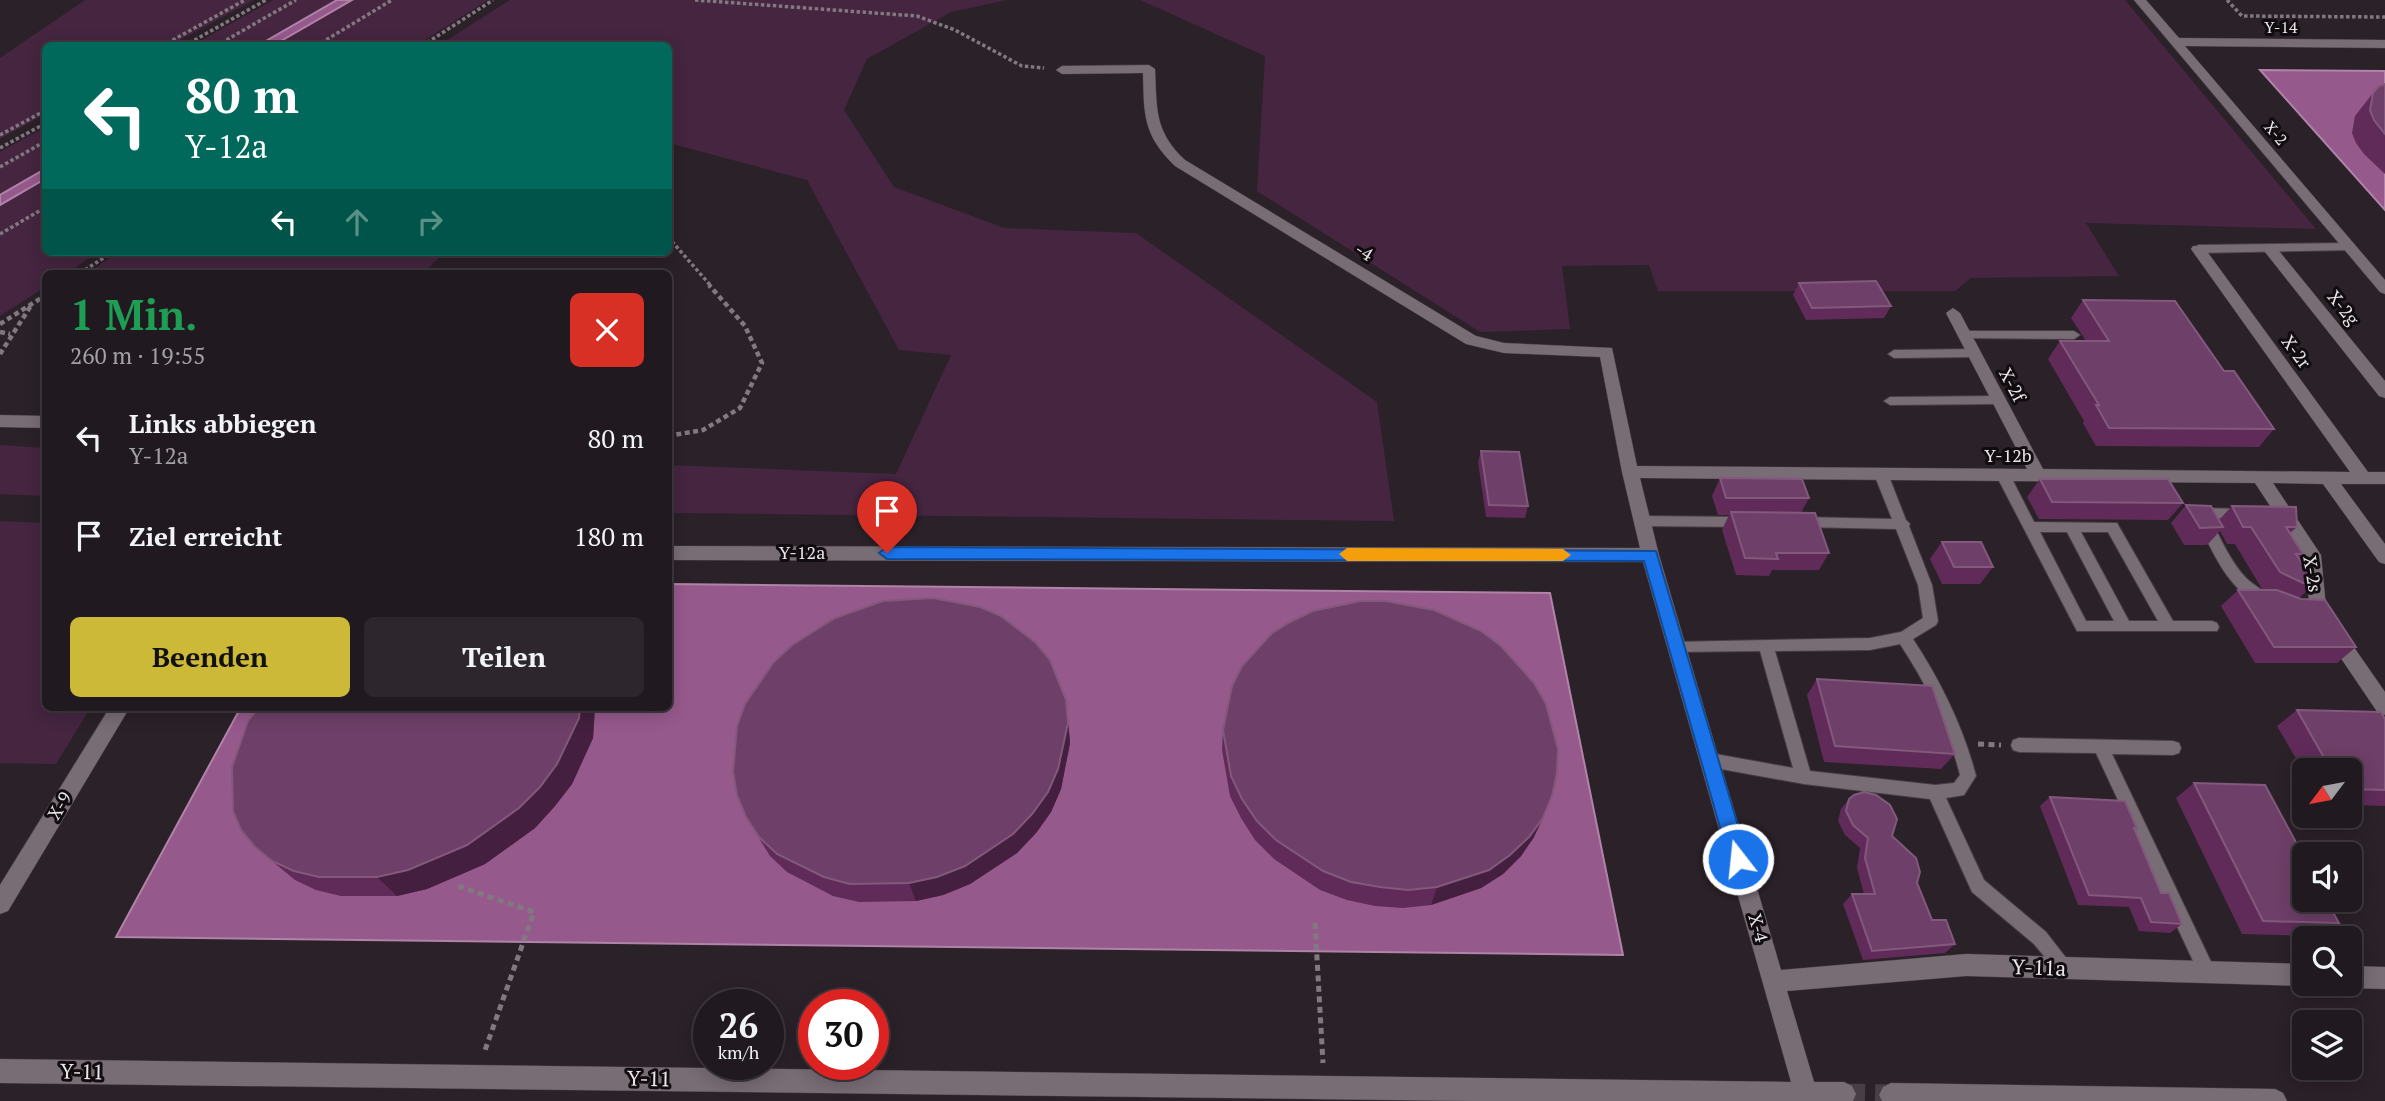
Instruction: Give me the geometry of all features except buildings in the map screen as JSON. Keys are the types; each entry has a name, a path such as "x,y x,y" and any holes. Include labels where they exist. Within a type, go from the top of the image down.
{"street":[{"name":"X-2","path":"2140,0 2385,289"},
{"name":"Y-14","path":"2176,43 2385,44"},
{"name":"-4","path":"1062,71 1149,69 1153,131 1162,148 1180,163 1471,340 1504,348 1607,352 1630,472"},
{"name":"X-2r","path":"2198,249 2363,477"},
{"name":"X-2g","path":"2270,249 2385,392"},
{"name":"X-2f","path":"1952,313 2038,475"},
{"path":"0,421 42,422"},
{"name":"Y-12b","path":"1630,472 2385,478"},
{"name":"X-4","path":"1630,472 1650,555 1807,1097"},
{"name":"X-2s","path":"2260,477 2312,555 2311,609 2385,707"},
{"path":"2327,477 2385,557"},
{"name":"Y-12a","path":"672,553 1650,555"},
{"name":"X-9","path":"0,904 118,711"},
{"name":"Y-11a","path":"1773,981 1966,965 2292,975"},
{"path":"2362,977 2385,978"},
{"name":"Y-11","path":"0,1071 1807,1097 1844,1094"},
{"path":"1891,1095 2276,1101"}],"lane":[{"path":"2198,249 2350,247"},
{"path":"1964,335 2074,335"},
{"path":"1895,354 1973,353"},
{"path":"1890,401 1998,400"},
{"path":"1677,646 1870,644 1904,637 1931,621 1925,585 1881,474"},
{"path":"2003,475 2082,627 2212,627"},
{"path":"2279,607 2253,594 2235,578 2200,513 2285,512"},
{"path":"1642,520 1765,522"},
{"path":"1793,522 1903,524"},
{"path":"2030,527 2112,527 2169,627"},
{"path":"2071,527 2125,627"},
{"path":"1710,761 1804,777 1935,792 1958,790 1968,776 1961,743 1937,688 1904,637"},
{"path":"1766,645 1804,777"},
{"path":"2019,745 2173,748"},
{"path":"2101,747 2207,972"},
{"path":"1935,792 1978,886 2040,938 2065,968"}],"path":[{"path":"169,42 245,0"},
{"path":"191,42 265,0"},
{"path":"223,42 296,0"},
{"path":"323,42 392,0"},
{"path":"428,42 493,0"},
{"path":"695,0 918,16 956,30 1022,66 1062,71"},
{"path":"2227,0 2242,16 2385,17"},
{"path":"0,135 42,112"},
{"path":"0,148 42,124"},
{"path":"0,167 42,143"},
{"path":"0,234 42,209"},
{"path":"672,242 745,326 762,363 740,408 703,430 672,435"},
{"path":"85,270 107,256"},
{"path":"0,324 42,298"},
{"path":"0,354 10,334 32,304"},
{"path":"0,332 10,334"},
{"path":"1961,743 2019,745"},
{"path":"458,886 534,912 476,1077"},
{"path":"1315,923 1325,1088"}],"shaded area":[{"path":"85,0 254,0 177,42 42,42 42,116 0,139 0,58"},
{"path":"273,0 337,0 264,42 198,42"},
{"path":"337,0 352,0 279,42 264,42"},
{"path":"352,0 488,0 422,42 281,42"},
{"path":"510,0 1007,0 951,12 867,59 844,110 894,187 1004,228 1136,233 1377,402 1394,521 672,513 672,465 896,474 951,355 899,350 807,180 672,144 672,42 444,42"},
{"path":"1140,0 2125,0 2316,229 2086,223 2119,276 1971,278 1955,291 1658,291 1649,265 1562,266 1570,329 1480,332 1257,191 1265,56"},
{"path":"2260,70 2385,71 2385,210"},
{"path":"42,129 42,171 0,195 0,152"},
{"path":"42,171 42,181 0,205 0,195"},
{"path":"42,181 42,256 93,256 72,270 42,270 42,289 0,316 0,205"},
{"path":"113,256 440,256 426,270 92,270"},
{"path":"0,445 42,448 42,496 0,494"},
{"path":"0,521 42,523 42,711 89,711 56,764 0,763"},
{"path":"672,584 1550,593 1623,955 116,937 239,711 672,711"}],"tunnel":[{"path":"1844,1094 1891,1095"}],"slow traffic":[{"path":"1347,554 1563,555"}],"route":[{"path":"887,553 1650,555 1738,859"}]}
